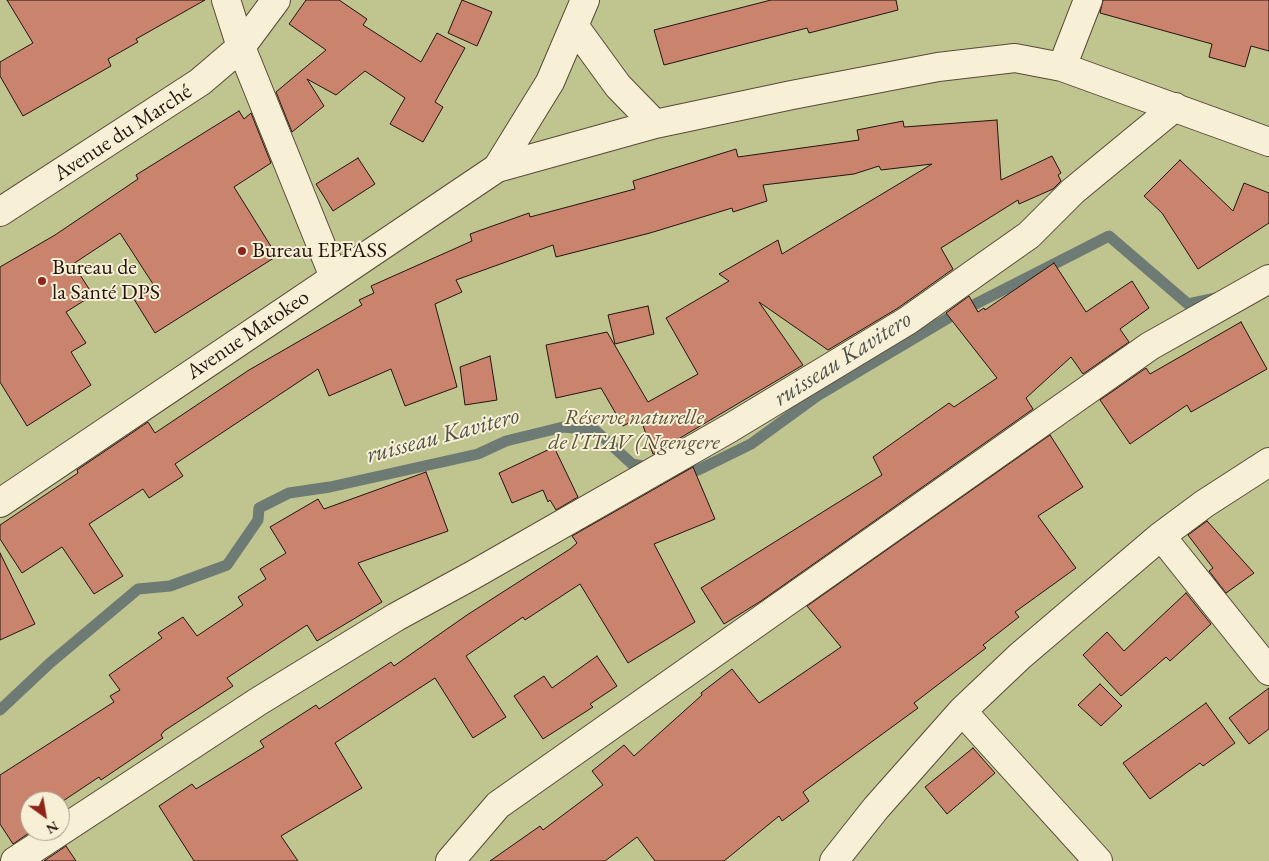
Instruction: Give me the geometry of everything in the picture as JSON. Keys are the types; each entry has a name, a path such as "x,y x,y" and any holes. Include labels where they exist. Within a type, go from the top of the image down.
{"street":[{"path":"226,0 241,47 334,277"},
{"name":"Avenue du Marché","path":"0,212 200,82 241,47 276,0"},
{"path":"497,168 550,82 585,0"},
{"path":"1062,67 1088,0"},
{"path":"575,27 618,86 655,124"},
{"path":"497,168 655,124 938,66 1015,58 1062,67 1269,142"},
{"path":"15,861 259,701 396,616 473,575 730,428 907,321 1029,235 1073,191 1175,107"},
{"name":"Avenue Matokeo","path":"0,503 497,168"},
{"path":"450,861 498,805 1150,346 1269,279"},
{"path":"834,861 876,808 962,711 1028,650 1161,536 1204,504 1269,462"},
{"path":"1161,536 1269,671"},
{"path":"962,711 1098,861"}],"green space":[{"name":"Réserve naturelle de l'ITAV (Ngengere","path":"0,0 1269,0 1269,861 0,861"}],"building":[{"path":"7,0 205,0 136,39 138,42 108,59 111,66 23,116 0,76 0,62 33,43"},
{"path":"306,0 339,0 367,19 363,25 421,62 437,33 465,48 435,102 443,107 423,142 390,124 405,98 365,71 336,95 307,79 324,106 292,132 276,92 326,50 289,24"},
{"path":"462,0 492,12 477,46 448,33"},
{"path":"771,0 896,0 898,10 809,33 807,28 664,65 654,30"},
{"path":"1103,0 1269,0 1269,51 1251,46 1245,67 1209,57 1212,44 1100,13"},
{"path":"239,111 244,119 251,113 271,163 234,187 277,256 155,333 132,296 153,284 120,233 73,264 93,295 66,312 86,343 71,352 91,385 27,426 0,382 0,267 55,235 138,179 136,175"},
{"path":"997,120 1001,180 1052,156 1061,173 1058,175 1061,181 1053,189 1019,204 1018,200 941,248 953,269 898,308 828,350 759,302 803,365 653,454 640,417 623,426 601,388 556,398 546,345 607,332 648,402 698,374 666,318 729,281 719,274 778,240 782,254 932,164 881,170 879,166 854,174 763,185 767,201 733,212 732,208 650,233 556,257 553,245 456,280 462,292 435,304 457,387 405,406 391,369 329,396 318,369 175,464 183,476 149,498 143,489 89,524 123,576 94,594 62,547 22,573 0,539 0,525 78,473 77,470 148,422 155,433 249,370 362,305 359,300 374,293 371,286 472,241 470,234 529,213 530,217 635,189 633,181 736,149 738,157 859,140 857,130 903,121 904,127"},
{"path":"358,158 375,184 333,211 316,184"},
{"path":"1180,160 1233,211 1244,183 1269,193 1269,223 1198,269 1162,213 1144,196"},
{"path":"1054,263 1086,312 1132,281 1149,308 1120,329 1129,342 1083,374 1071,357 1026,398 1033,409 761,601 724,624 701,588 882,475 873,457 949,403 954,407 997,378 946,313 969,296 978,312 984,308 985,310"},
{"path":"648,306 654,334 615,344 608,315"},
{"path":"1241,322 1267,369 1191,412 1187,405 1130,444 1100,400 1146,368 1150,374"},
{"path":"490,356 497,400 465,405 460,367"},
{"path":"1050,435 1083,487 1038,516 1076,568 1015,612 1019,617 983,645 986,648 914,703 918,708 803,792 809,801 782,821 779,816 724,861 655,861 637,837 605,861 490,861 540,826 543,830 603,785 592,771 624,745 634,756 702,695 701,693 732,669 759,703 841,647 807,606"},
{"path":"554,447 578,497 556,510 550,500 548,502 543,490 512,503 499,473"},
{"path":"693,467 715,519 654,544 695,622 628,663 580,584 525,620 523,617 466,656 506,717 473,738 435,678 335,743 362,788 281,836 298,861 194,861 159,806 192,784 196,789 264,747 260,741 316,705 319,709 391,662 394,666 467,615 570,549 577,543 572,536"},
{"path":"426,472 448,531 358,563 382,602 317,641 307,625 227,678 233,686 164,731 161,735 163,738 101,780 99,777 70,796 70,791 20,791 20,839 13,844 0,824 0,775 114,702 110,696 120,690 109,675 162,638 158,633 183,617 197,636 243,605 238,597 266,579 260,569 286,553 270,527 318,499 324,509"},
{"path":"1207,521 1254,573 1226,593 1209,571 1213,568 1188,535"},
{"path":"0,553 35,624 0,640"},
{"path":"1186,593 1211,624 1170,661 1166,657 1121,696 1083,655 1107,632 1124,651"},
{"path":"597,656 617,686 590,704 593,707 543,739 514,696 544,676 552,688"},
{"path":"1100,684 1122,706 1101,726 1078,705"},
{"path":"1269,688 1269,729 1249,744 1229,718"},
{"path":"1206,703 1235,743 1203,766 1200,763 1150,799 1123,763"},
{"path":"973,748 995,773 947,814 925,787"},
{"path":"66,846 76,861 44,861"}],"waterway":[{"name":"ruisseau Kavitero","path":"0,710 50,663 138,589 170,586 227,565 258,520 259,508 289,493 330,487 478,454 506,441 563,427 595,430 632,464 678,473 698,470 751,444 817,396 950,317 1109,236 1188,304 1216,298"}],"place":[{"name":"Bureau EPFASS","path":"242,251"},
{"name":"Bureau de la Santé DPS","path":"42,281"}]}
